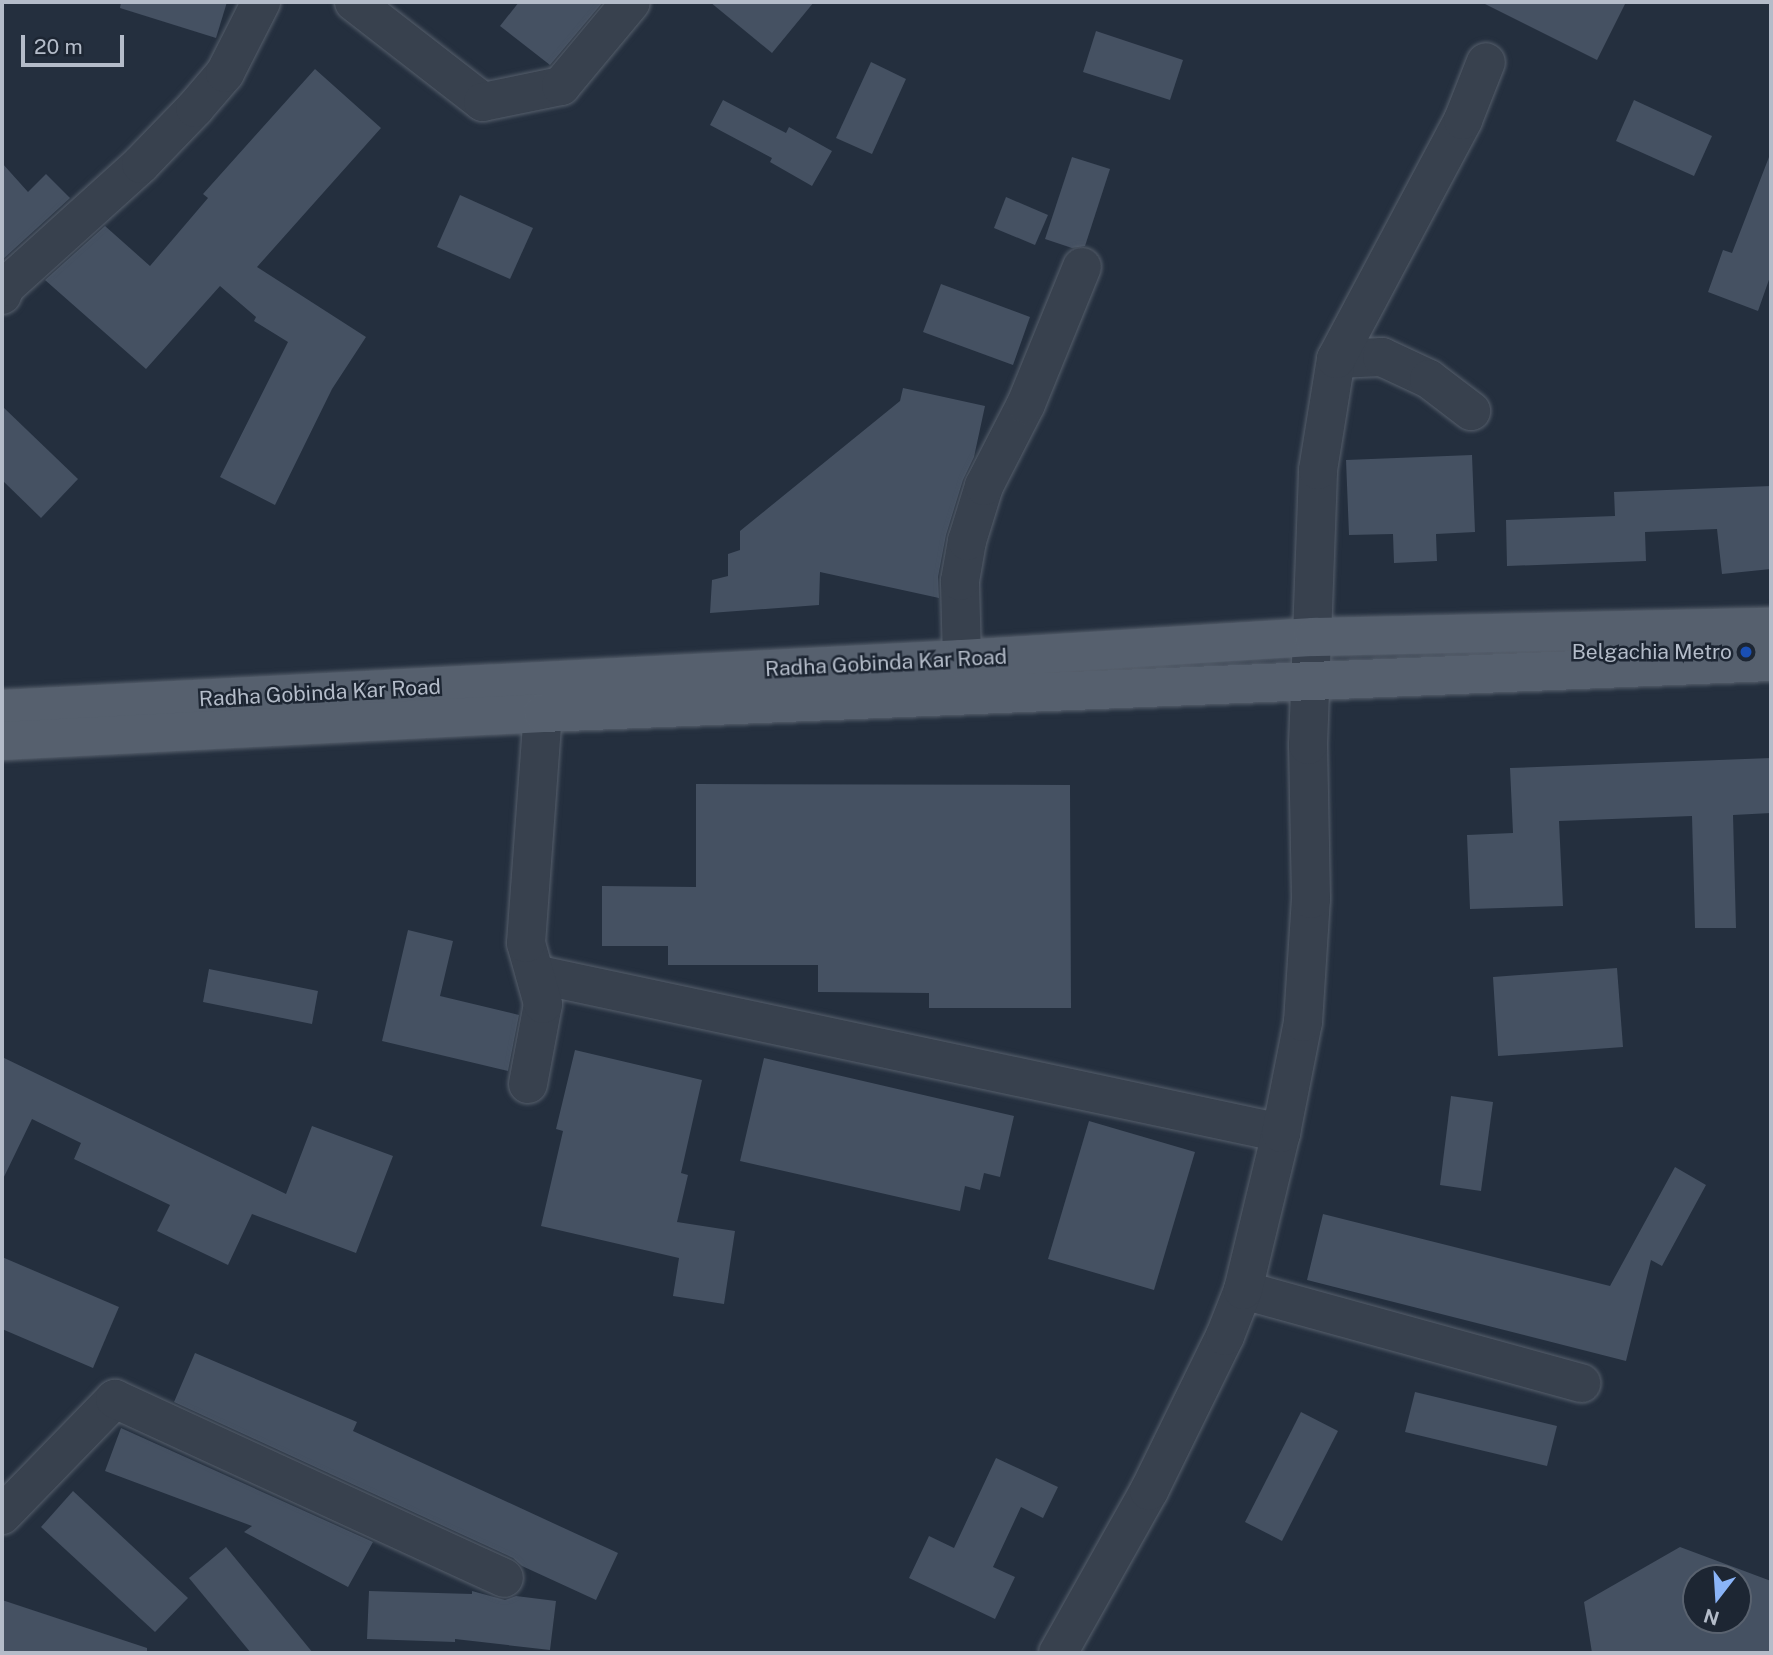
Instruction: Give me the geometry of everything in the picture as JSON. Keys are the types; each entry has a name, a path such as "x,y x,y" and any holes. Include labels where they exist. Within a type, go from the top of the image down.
{"main road":[{"name":"Radha Gobinda Kar Road","path":"2,709 962,659 1314,637 1771,626"},
{"path":"2,741 542,713 1771,662"}],"street":[{"path":"2,295 5,288 141,164 195,108 225,73 261,2"},
{"path":"354,2 483,102 561,86 631,2"},
{"path":"1058,1653 1149,1491 1225,1336 1243,1290 1281,1133 1303,1022 1311,899 1310,682 1314,637 1313,582 1318,470 1336,359 1464,120 1486,62"},
{"path":"962,659 960,581 967,541 984,486 1026,404 1082,267"},
{"path":"1336,359 1382,357 1429,379 1471,411"},
{"path":"528,1084 543,1004 526,943 542,713"},
{"path":"535,974 1281,1133"},
{"path":"1243,1290 1581,1383"},
{"path":"2,1515 115,1399 504,1578"}],"building":[{"path":"121,2 227,2 216,38 120,8"},
{"path":"519,2 603,2 550,65 500,26"},
{"path":"710,2 814,2 772,53"},
{"path":"1481,2 1626,2 1597,60"},
{"path":"1096,31 1183,60 1170,100 1083,72"},
{"path":"871,62 906,79 872,154 836,138"},
{"path":"315,69 381,128 257,267 366,337 332,389 275,505 220,477 288,342 254,321 256,317 220,286 146,369 45,280 105,226 150,266 208,198 203,194"},
{"path":"723,100 786,133 789,127 832,151 812,186 770,162 772,158 710,125"},
{"path":"1634,100 1712,136 1694,176 1616,141"},
{"path":"1072,157 1110,169 1085,246 1072,248 1045,239"},
{"path":"1769,157 1771,274 1758,311 1708,292 1723,250 1732,253"},
{"path":"2,163 28,192 46,174 70,198 2,260"},
{"path":"460,195 533,228 510,279 437,247"},
{"path":"1006,197 1048,215 1035,245 994,228"},
{"path":"941,284 1030,317 1013,365 923,332"},
{"path":"903,388 985,406 974,457 963,480 946,535 938,577 939,598 820,572 819,605 710,613 712,580 728,576 728,554 740,550 740,531 900,401"},
{"path":"2,406 78,479 41,518 2,480"},
{"path":"1472,455 1475,532 1436,534 1437,561 1394,563 1393,534 1349,535 1346,460"},
{"path":"1771,486 1771,569 1722,574 1717,529 1645,532 1646,561 1507,566 1506,520 1615,516 1614,492"},
{"path":"1771,758 1771,813 1733,815 1736,928 1695,928 1692,816 1559,821 1563,906 1470,909 1467,835 1513,833 1510,768"},
{"path":"696,784 1070,785 1071,1008 929,1008 929,993 818,992 818,965 668,965 668,946 602,946 602,886 696,887"},
{"path":"408,930 453,941 440,996 519,1015 508,1071 382,1041"},
{"path":"1617,968 1623,1047 1498,1056 1493,977"},
{"path":"209,969 318,991 312,1024 203,1002"},
{"path":"575,1050 702,1080 681,1173 688,1175 677,1222 735,1231 724,1304 673,1296 679,1258 541,1226 563,1131 556,1129"},
{"path":"2,1057 286,1194 312,1126 393,1156 356,1253 252,1214 228,1265 157,1231 170,1205 74,1159 81,1143 32,1119 2,1181"},
{"path":"764,1058 1014,1116 1000,1177 984,1173 980,1190 965,1186 960,1211 740,1161"},
{"path":"1451,1096 1493,1102 1481,1191 1440,1185"},
{"path":"1089,1121 1195,1152 1154,1290 1048,1259"},
{"path":"1675,1167 1706,1185 1662,1266 1651,1260 1626,1361 1307,1280 1323,1214 1610,1286"},
{"path":"2,1257 119,1307 93,1368 2,1329"},
{"path":"195,1353 357,1422 353,1431 618,1553 596,1600 522,1566 513,1558 174,1402"},
{"path":"1415,1392 1557,1426 1547,1466 1405,1432"},
{"path":"1301,1412 1338,1431 1282,1541 1245,1522"},
{"path":"121,1428 373,1542 348,1587 244,1532 252,1526 105,1471"},
{"path":"996,1458 1058,1487 1043,1518 1021,1507 993,1567 1015,1577 995,1619 909,1578 929,1536 954,1548"},
{"path":"73,1491 188,1598 155,1632 41,1527"},
{"path":"226,1547 313,1653 251,1653 189,1578"},
{"path":"1680,1547 1726,1564 1682,1564 1682,1634 1752,1634 1752,1574 1771,1581 1771,1653 1592,1653 1584,1602"},
{"path":"369,1591 472,1594 472,1591 505,1600 516,1596 556,1601 550,1650 455,1639 455,1642 367,1639"},
{"path":"2,1600 147,1648 147,1653 2,1653"}],"place":[{"name":"Belgachia Metro","path":"1746,652"}]}
